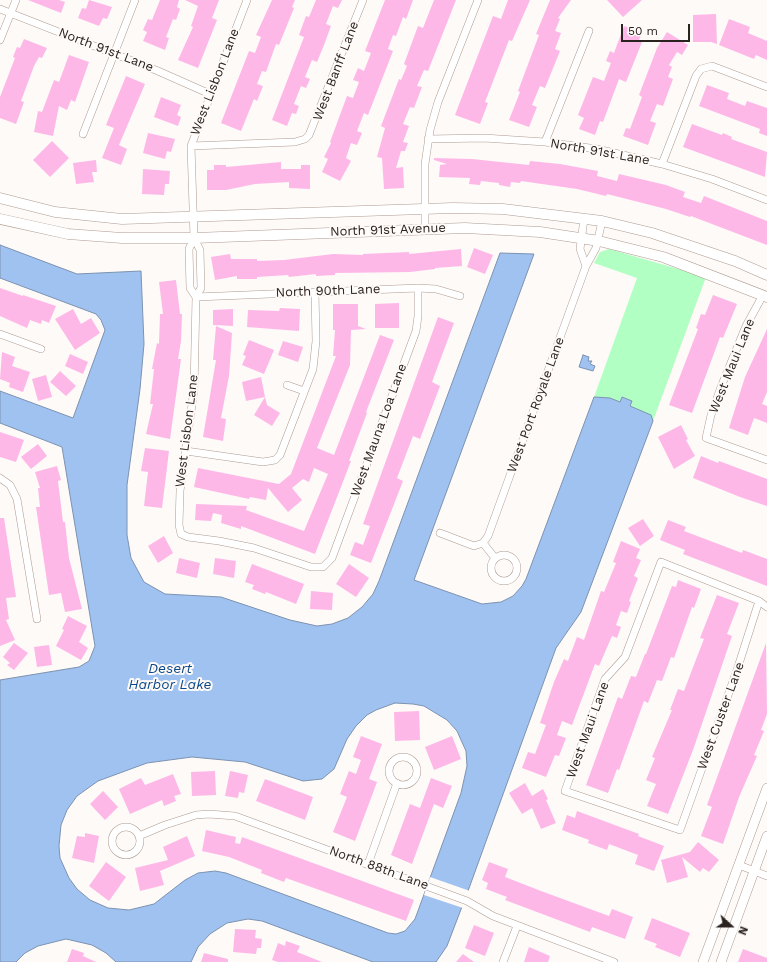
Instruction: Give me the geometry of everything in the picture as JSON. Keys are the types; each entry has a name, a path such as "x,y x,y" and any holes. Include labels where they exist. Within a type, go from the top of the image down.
{"main road":[{"name":"North 91st Avenue","path":"0,198 38,208 88,216 139,219 425,209 503,209 602,221 674,239 735,261 767,275"},
{"name":"North 91st Avenue","path":"0,219 51,231 84,236 122,238 194,238 425,229 504,229 582,238 680,262 765,296"}],"street":[{"path":"0,40 16,0"},
{"path":"83,134 135,0"},
{"name":"West Lisbon Lane","path":"188,537 181,534 179,525 180,491 194,390 196,297 201,288 200,250 194,238 191,146 247,0"},
{"name":"West Banff Lane","path":"191,146 294,142 305,139 312,130 363,0"},
{"path":"425,229 425,164 428,139 437,107 478,0"},
{"name":"North 91st Lane","path":"0,9 114,53 210,94"},
{"path":"545,142 589,31"},
{"path":"662,164 696,76 704,67 716,67 767,87"},
{"name":"North 91st Lane","path":"428,139 484,138 545,142 597,149 662,164 712,179 767,200"},
{"path":"584,219 580,249 586,266"},
{"name":"West Port Royale Lane","path":"483,543 488,536 586,266 594,254 602,221"},
{"name":"West Lisbon Lane","path":"194,238 189,250 190,288 196,297"},
{"name":"North 90th Lane","path":"196,297 418,288 436,289 460,296"},
{"name":"West Mauna Loa Lane","path":"188,537 220,541 254,548 311,567 324,567 332,558 416,331 418,316 418,288"},
{"path":"186,451 264,462 275,460 283,450 313,369 316,341 315,292"},
{"name":"West Maui Lane","path":"765,296 746,326 721,387 711,415 706,438 767,460"},
{"path":"0,334 41,349"},
{"path":"287,385 304,392"},
{"path":"0,478 10,485 17,499 37,619"},
{"path":"440,533 470,545 479,545 483,543 495,558"},
{"name":"West Maui Lane","path":"680,830 565,791 605,679 625,657 661,562 759,601"},
{"path":"759,601 767,607"},
{"name":"West Custer Lane","path":"680,830 737,670 759,601"},
{"path":"368,864 397,783"},
{"path":"703,962 767,788"},
{"name":"North 88th Lane","path":"139,836 183,818 209,814 222,814 248,820 427,885 467,901 493,916 517,926 614,962"},
{"path":"720,962 767,836"},
{"path":"739,865 767,876"},
{"path":"503,962 517,926"}],"green space":[{"path":"609,249 706,277 653,421 651,415 630,406 632,401 622,397 620,402 610,398 594,397 637,278 594,263 600,252"}],"water":[{"name":"Desert Harbor Lake","path":"0,245 77,274 141,271 144,344 140,389 127,485 127,535 131,558 144,582 165,594 221,597 290,620 317,626 332,624 348,618 362,607 373,594 500,253 534,254 414,580 482,604 501,602 513,596 526,579 594,397 610,398 620,402 622,397 632,401 630,406 651,415 653,421 581,612 556,648 447,946 436,962 373,962 262,921 248,919 227,923 210,934 198,947 191,962 116,962 106,953 92,945 66,939 38,946 25,953 16,962 0,962 0,680 79,667 89,661 95,646 62,447 0,423 0,391 73,418 105,330 101,320 96,314 0,278","holes":["395,703 424,706 447,720 457,731 466,751 467,766 461,793 415,919 405,931 396,934 388,933 226,873 215,871 198,873 185,880 154,904 129,910 108,908 90,900 77,889 69,878 60,858 59,846 61,825 67,810 77,796 98,781 147,763 192,757 245,762 303,781 322,779 334,769 347,739 356,726 367,715"]},
{"path":"583,355 589,357 588,361 592,361 590,364 595,366 593,371 579,367"}],"pier":[{"path":"430,877 470,891 463,908 424,895"}],"building":[{"path":"28,0 59,0 65,2 61,13"},
{"path":"89,0 112,7 107,19 103,18 99,26 78,18 82,8 86,9"},
{"path":"160,0 179,0 177,7 180,9 176,20 173,19 166,37 169,38 165,50 143,41 147,32 143,30 148,19 152,20"},
{"path":"185,0 219,0 212,18 217,20 198,68 178,60 193,27 191,26 198,6"},
{"path":"272,0 295,0 292,7 294,8 279,45 276,44 266,72 262,71 257,84 263,86 257,101 254,99 241,131 221,123 249,51 255,53 261,37 256,35"},
{"path":"316,0 342,0 338,8 333,6 326,24 331,26 324,45 317,62 312,60 305,77 310,79 306,88 301,86 294,104 299,106 296,114 292,113 287,126 272,120 304,37 299,35 306,16 309,17"},
{"path":"385,0 413,0 406,19 403,17 396,36 393,35 388,49 393,51 368,115 364,113 357,131 362,133 357,145 351,143 346,158 351,161 340,181 322,172 328,159 324,157 331,143 330,142 347,96 353,98 359,82 353,80 358,68 364,71 371,53 365,51"},
{"path":"434,0 456,0 428,71 424,70 417,86 422,87 414,108 410,107 403,124 409,126 403,142 408,143 405,151 401,151 396,168 403,167 404,188 384,189 382,158 377,157 385,128 381,126 399,79 401,80 407,66 404,64 418,26 423,28"},
{"path":"508,0 530,0 512,41 509,40 485,102 488,103 480,124 455,115 493,16 501,19"},
{"path":"550,0 571,0 558,18 560,19 555,31 561,33 555,49 560,51 545,88 540,86 532,105 537,107 529,127 509,120 539,35 536,34"},
{"path":"607,0 642,0 623,17"},
{"path":"716,14 717,44 711,42 693,42 693,15"},
{"path":"729,19 750,27 748,33 767,41 767,60 756,55 754,59 719,45"},
{"path":"624,26 642,33 639,40 642,42 626,82 619,79 603,122 600,121 595,135 579,129 584,118 578,115 593,77 604,81 611,63 606,61 610,51 614,53"},
{"path":"667,32 688,45 682,55 677,52 669,65 672,67 668,77 673,79 663,106 657,104 650,121 656,123 648,145 623,136 626,128 630,129 642,97 639,95 657,48"},
{"path":"24,39 47,48 42,58 39,57 34,66 21,101 24,102 16,124 0,118 0,97 15,58 13,57 17,47 20,48"},
{"path":"69,55 89,62 75,102 71,100 67,110 59,106 53,136 34,132 38,111 42,112 54,80 59,82"},
{"path":"126,76 145,84 119,145 127,149 121,165 102,158 114,128 106,125"},
{"path":"707,85 729,93 727,99 745,106 747,101 767,108 767,136 759,133 760,129 699,106"},
{"path":"161,97 181,105 177,115 181,117 178,126 154,117"},
{"path":"692,124 722,135 723,133 732,137 731,139 767,152 765,177 683,147"},
{"path":"148,133 175,139 171,152 167,151 165,159 143,153"},
{"path":"52,141 69,158 50,177 33,160"},
{"path":"434,158 472,159 529,165 530,161 560,164 598,171 597,176 617,181 619,174 666,185 685,192 683,197 701,203 704,196 767,221 767,245 691,216 690,217 666,209 607,194 606,196 577,189 521,181 520,183 511,182 510,187 499,185 499,183 481,181 480,185 469,184 470,178 439,177 440,165 447,164 434,160"},
{"path":"96,160 97,172 92,172 94,182 76,184 73,163"},
{"path":"281,162 281,169 301,169 301,165 310,165 310,189 289,188 289,182 255,184 226,190 207,190 207,170 214,170 214,165 226,165 226,167"},
{"path":"143,169 170,171 169,184 165,184 164,195 142,194"},
{"path":"474,248 493,255 485,274 467,267"},
{"path":"461,249 462,266 410,272 335,273 335,275 316,276 316,274 289,277 288,275 257,277 257,279 237,279 237,276 215,280 211,257 230,254 231,259 257,259 257,261 284,260 333,254 363,255 409,252 409,254"},
{"path":"176,280 180,314 182,314 181,341 178,359 181,359 170,439 146,434 153,404 150,404 154,369 152,369 157,343 159,344 160,314 163,314 159,282"},
{"path":"0,288 56,306 49,323 42,320 41,324 30,320 27,328 0,316"},
{"path":"713,295 737,304 723,338 720,337 692,413 669,405 698,329 696,328 701,314 705,315"},
{"path":"399,303 399,328 375,328 375,304"},
{"path":"333,304 358,304 358,326 366,329 351,330 350,365 317,448 334,455 380,335 394,340 366,412 367,413 349,461 351,461 315,554 241,526 241,529 221,523 222,515 213,513 211,521 195,520 196,504 247,506 246,510 304,531 328,474 314,468 309,482 303,479 292,488 302,500 288,512 268,488 266,500 250,497 249,499 194,487 198,468 279,484 291,474 336,356 333,356 335,330 333,330"},
{"path":"280,308 300,309 299,331 247,327 248,310 279,311"},
{"path":"73,309 81,324 91,318 100,333 75,350 55,319"},
{"path":"233,309 233,326 213,325 213,310"},
{"path":"438,317 454,323 432,382 440,386 420,439 413,436 397,478 403,481 371,563 350,555 355,542 363,545 370,526 363,524"},
{"path":"216,326 232,333 229,376 221,418 226,419 223,441 203,437 216,360 213,360"},
{"path":"767,329 767,392 762,404 767,406 767,423 754,418 748,435 729,428 745,377"},
{"path":"249,340 274,350 264,374 242,365 246,356 243,355"},
{"path":"283,341 303,347 298,362 278,355"},
{"path":"2,352 15,357 12,366 30,372 23,392 9,387 10,383 0,379"},
{"path":"70,354 88,362 83,374 65,366"},
{"path":"60,371 76,386 66,396 50,382"},
{"path":"46,375 52,397 38,401 32,379"},
{"path":"261,377 265,397 246,401 242,382"},
{"path":"265,397 267,405 280,413 272,426 254,415"},
{"path":"681,425 688,439 686,440 695,456 674,469 658,437"},
{"path":"0,432 24,440 16,462 0,457"},
{"path":"38,444 47,456 31,469 21,457"},
{"path":"145,448 169,451 162,508 144,506 148,472 141,471"},
{"path":"701,456 718,463 719,461 767,479 767,506 693,478"},
{"path":"57,466 61,480 58,481 69,558 82,609 65,612 61,593 49,595 36,507 40,507 38,488 40,488 35,472"},
{"path":"0,518 4,518 16,597 6,598 9,619 6,620 15,640 0,646"},
{"path":"643,519 654,536 640,546 628,528"},
{"path":"668,520 686,527 684,531 742,553 743,550 767,559 767,586 683,554 685,550 660,540"},
{"path":"164,536 173,553 158,563 148,546"},
{"path":"621,541 640,549 636,558 641,560 634,576 638,578 629,601 631,602 627,613 621,611 616,625 621,627 617,638 612,636 599,666 595,664 572,725 562,721 557,735 566,738 559,756 555,755 546,777 522,768 528,752 535,754 546,725 540,723 554,682 564,659 568,661 577,637 584,640 601,591 604,592 616,563 613,562"},
{"path":"179,558 200,563 197,578 176,573"},
{"path":"215,558 236,561 234,578 213,574"},
{"path":"252,564 304,584 296,604 266,592 265,594 252,589 254,585 245,582"},
{"path":"349,564 369,578 356,597 336,584"},
{"path":"678,580 701,589 694,608 692,607 674,658 671,657 662,681 657,680 648,703 644,701 619,770 617,769 608,793 586,785 618,697 622,699 631,676 636,677 672,586 676,587"},
{"path":"311,591 333,593 332,610 310,609"},
{"path":"717,595 739,603 727,634 732,636 693,750 668,814 647,806 656,784 646,780 655,758 652,757 672,710 670,710 678,689 684,691 704,639 700,638"},
{"path":"68,616 87,626 79,642 88,648 81,660 56,646 64,630 62,629"},
{"path":"14,643 28,653 14,670 7,665 10,663 3,657"},
{"path":"766,643 767,714 761,730 764,731 754,755 757,756 739,797 723,844 701,836 712,807 707,805"},
{"path":"49,645 52,665 37,667 34,647"},
{"path":"419,711 420,740 395,741 394,712"},
{"path":"361,736 382,744 369,779 377,782 355,841 333,832 347,797 340,794 349,771 356,774 361,760 353,757"},
{"path":"452,736 461,759 434,770 425,747"},
{"path":"215,771 216,795 192,796 191,772"},
{"path":"230,771 248,775 244,793 239,792 238,798 225,796"},
{"path":"173,774 181,794 174,796 176,801 164,806 162,800 130,814 119,789 141,778 145,785"},
{"path":"431,778 452,786 443,808 434,804 412,864 391,855 410,804 420,808"},
{"path":"265,779 313,797 305,820 256,801"},
{"path":"525,783 532,796 543,789 556,823 541,829 532,808 522,814 509,793"},
{"path":"103,791 118,807 105,820 90,804"},
{"path":"577,811 639,834 638,836 664,846 654,871 635,864 638,855 609,844 607,850 588,843 589,840 562,830 567,815 575,818"},
{"path":"206,830 236,837 235,843 240,844 242,837 414,900 406,921 286,878 284,882 261,873 262,870 229,857 202,851"},
{"path":"85,833 99,836 94,863 72,858 77,836 85,837"},
{"path":"187,836 195,856 160,871 164,885 140,891 135,868 168,860 163,847"},
{"path":"698,842 719,860 709,872 703,868 700,872 682,857 688,877 667,883 661,860 690,852"},
{"path":"106,862 126,877 109,901 89,886"},
{"path":"489,862 508,869 505,877 541,891 609,916 612,909 633,917 625,939 592,927 590,932 505,900 507,897 486,889 488,883 482,880"},
{"path":"652,918 690,933 680,957 655,947 657,944 644,939"},
{"path":"474,925 494,933 485,956 465,948"},
{"path":"235,929 256,930 255,938 262,939 261,948 257,948 256,954 233,952"},
{"path":"286,941 300,946 297,952 322,962 278,962 272,960 278,943 285,946"},
{"path":"529,947 550,956 548,962 524,962"},
{"path":"72,949 84,953 83,956 96,962 67,962"},
{"path":"743,949 767,958 767,962 738,962"},
{"path":"204,953 228,959 228,962 201,962"},
{"path":"463,954 474,962 456,962"}]}
